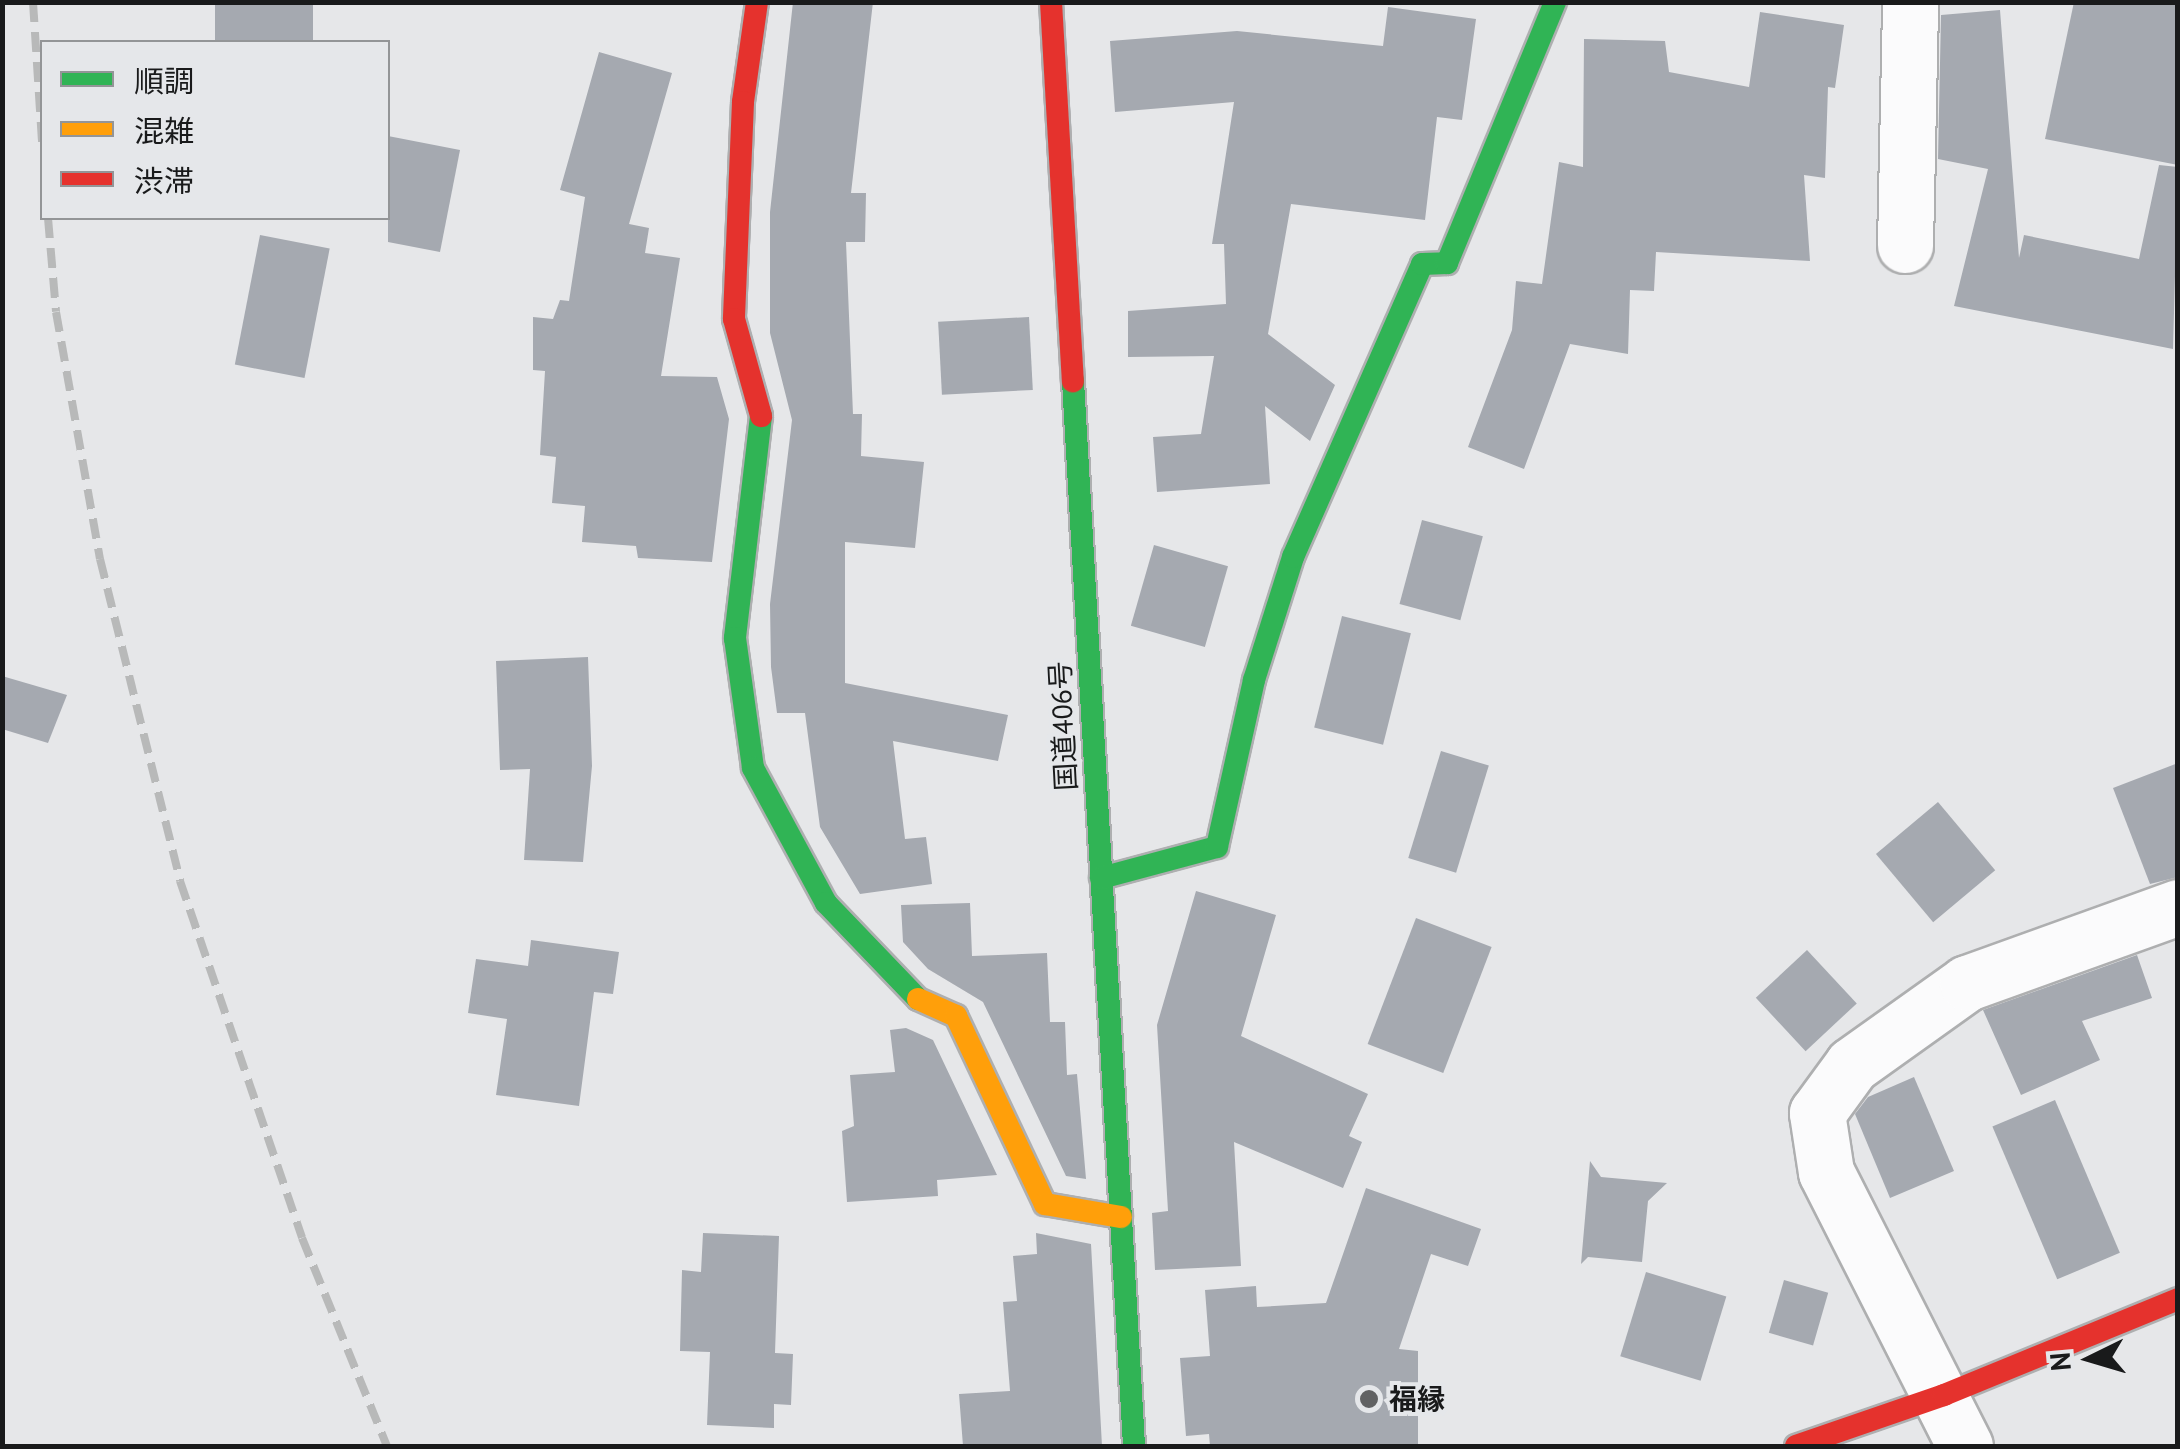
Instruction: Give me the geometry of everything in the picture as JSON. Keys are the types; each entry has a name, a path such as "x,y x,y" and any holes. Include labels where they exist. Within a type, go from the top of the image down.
{"main road":[{"path":"757,2 743,102 734,319 762,416 735,638 753,768 826,903 909,996 956,1016 1045,1204 1120,1217"},
{"name":"国道406号","path":"1052,2 1134,1446"},
{"path":"1102,878 1217,848 1254,680 1294,556 1422,264 1447,263 1555,2"},
{"path":"1796,1446 1944,1395 2178,1300"}],"street":[{"path":"1905,244 1910,2"},
{"path":"1965,1446 1944,1395 1826,1172 1817,1113 1852,1065 1967,984 2178,907"}],"building":[{"path":"215,2 313,2 313,40 215,40"},
{"path":"793,2 873,2 851,193 866,193 865,242 846,242 853,414 862,414 861,456 924,462 915,548 845,542 845,683 1008,715 998,761 893,741 905,839 926,837 932,884 860,894 820,827 805,713 777,713 771,667 770,604 792,420 770,333 770,212"},
{"path":"2074,2 2178,2 2178,165 2045,139"},
{"path":"1388,7 1476,19 1462,120 1437,117 1425,220 1291,204 1268,334 1335,385 1310,441 1265,406 1270,484 1157,492 1153,437 1201,434 1214,356 1128,357 1128,311 1226,304 1224,244 1212,244 1234,102 1115,112 1110,41 1237,31 1383,46"},
{"path":"2000,10 2019,258 2024,235 2139,259 2159,165 2178,167 2173,349 1954,306 1988,169 1938,159 1941,15"},
{"path":"1760,12 1844,25 1835,88 1828,87 1825,178 1804,175 1810,261 1656,252 1654,291 1630,290 1628,354 1570,344 1524,469 1468,447 1512,330 1516,281 1542,284 1559,162 1583,167 1584,39 1665,41 1669,72 1749,87"},
{"path":"599,52 672,73 629,224 649,228 645,253 680,258 661,376 717,377 729,419 712,562 638,558 636,546 582,542 585,506 552,503 556,457 540,455 545,371 533,370 533,317 553,319 560,300 569,301 585,197 560,190"},
{"path":"390,136 460,150 440,252 388,242"},
{"path":"260,235 330,249 305,378 235,365"},
{"path":"1029,317 1033,390 942,395 938,322"},
{"path":"1422,520 1483,536 1460,620 1399,604"},
{"path":"1154,545 1228,566 1205,647 1131,626"},
{"path":"1342,616 1411,633 1383,745 1314,728"},
{"path":"588,657 592,766 583,862 524,860 530,769 500,770 496,661"},
{"path":"2,676 67,695 48,743 2,729"},
{"path":"1441,751 1489,766 1456,873 1408,858"},
{"path":"2178,763 2178,877 2150,884 2113,788"},
{"path":"1938,802 1995,870 1933,922 1876,854"},
{"path":"1196,891 1276,915 1241,1036 1368,1094 1349,1136 1362,1142 1343,1188 1234,1142 1241,1266 1155,1270 1152,1213 1168,1211 1157,1025"},
{"path":"970,903 972,956 1047,953 1050,1022 1065,1022 1067,1075 1077,1074 1086,1179 1066,1176 983,1002 928,969 903,942 901,905"},
{"path":"1416,918 1492,947 1443,1073 1368,1044"},
{"path":"531,940 619,952 613,994 594,992 579,1106 496,1095 507,1019 468,1013 476,959 528,966"},
{"path":"1807,950 1857,1003 1806,1051 1756,998"},
{"path":"2137,955 2152,998 2082,1021 2100,1060 2021,1095 1983,1010"},
{"path":"906,1028 933,1040 997,1175 937,1180 938,1196 847,1202 842,1131 854,1126 850,1075 895,1072 890,1030"},
{"path":"1914,1077 1954,1171 1890,1198 1855,1114 1868,1097"},
{"path":"2055,1100 2120,1253 2057,1279 1992,1127"},
{"path":"1590,1161 1601,1177 1667,1183 1648,1201 1642,1262 1588,1257 1581,1264"},
{"path":"1366,1188 1481,1229 1468,1266 1431,1254 1399,1349 1418,1351 1418,1446 1210,1446 1209,1434 1186,1436 1180,1358 1210,1356 1205,1290 1256,1286 1257,1307 1326,1303"},
{"path":"703,1233 779,1236 775,1353 793,1354 791,1405 774,1404 774,1428 707,1425 710,1352 680,1351 682,1270 701,1272"},
{"path":"1036,1233 1091,1244 1102,1446 963,1446 959,1394 1010,1391 1003,1302 1017,1301 1013,1256 1037,1254"},
{"path":"1646,1272 1726,1297 1701,1381 1620,1356"},
{"path":"1784,1280 1828,1293 1813,1346 1769,1333"}],"railway":[{"path":"33,2 40,112"},
{"path":"48,220 56,312 100,559 180,881 302,1238 387,1446"}],"traffic: fast":[{"path":"1101,878 1217,847 1254,680 1293,557 1422,264 1447,263 1555,2"},
{"path":"1073,381 1134,1446"},
{"path":"761,416 735,638 753,768 826,903 918,999"}],"traffic: slow":[{"path":"918,999 956,1016 1045,1204 1121,1217"}],"traffic: jam":[{"path":"757,2 743,102 734,319 761,416"},
{"path":"1051,2 1073,381"},
{"path":"1796,1446 1944,1395 2178,1299"}],"place":[{"name":"福縁","path":"1369,1399"}]}
